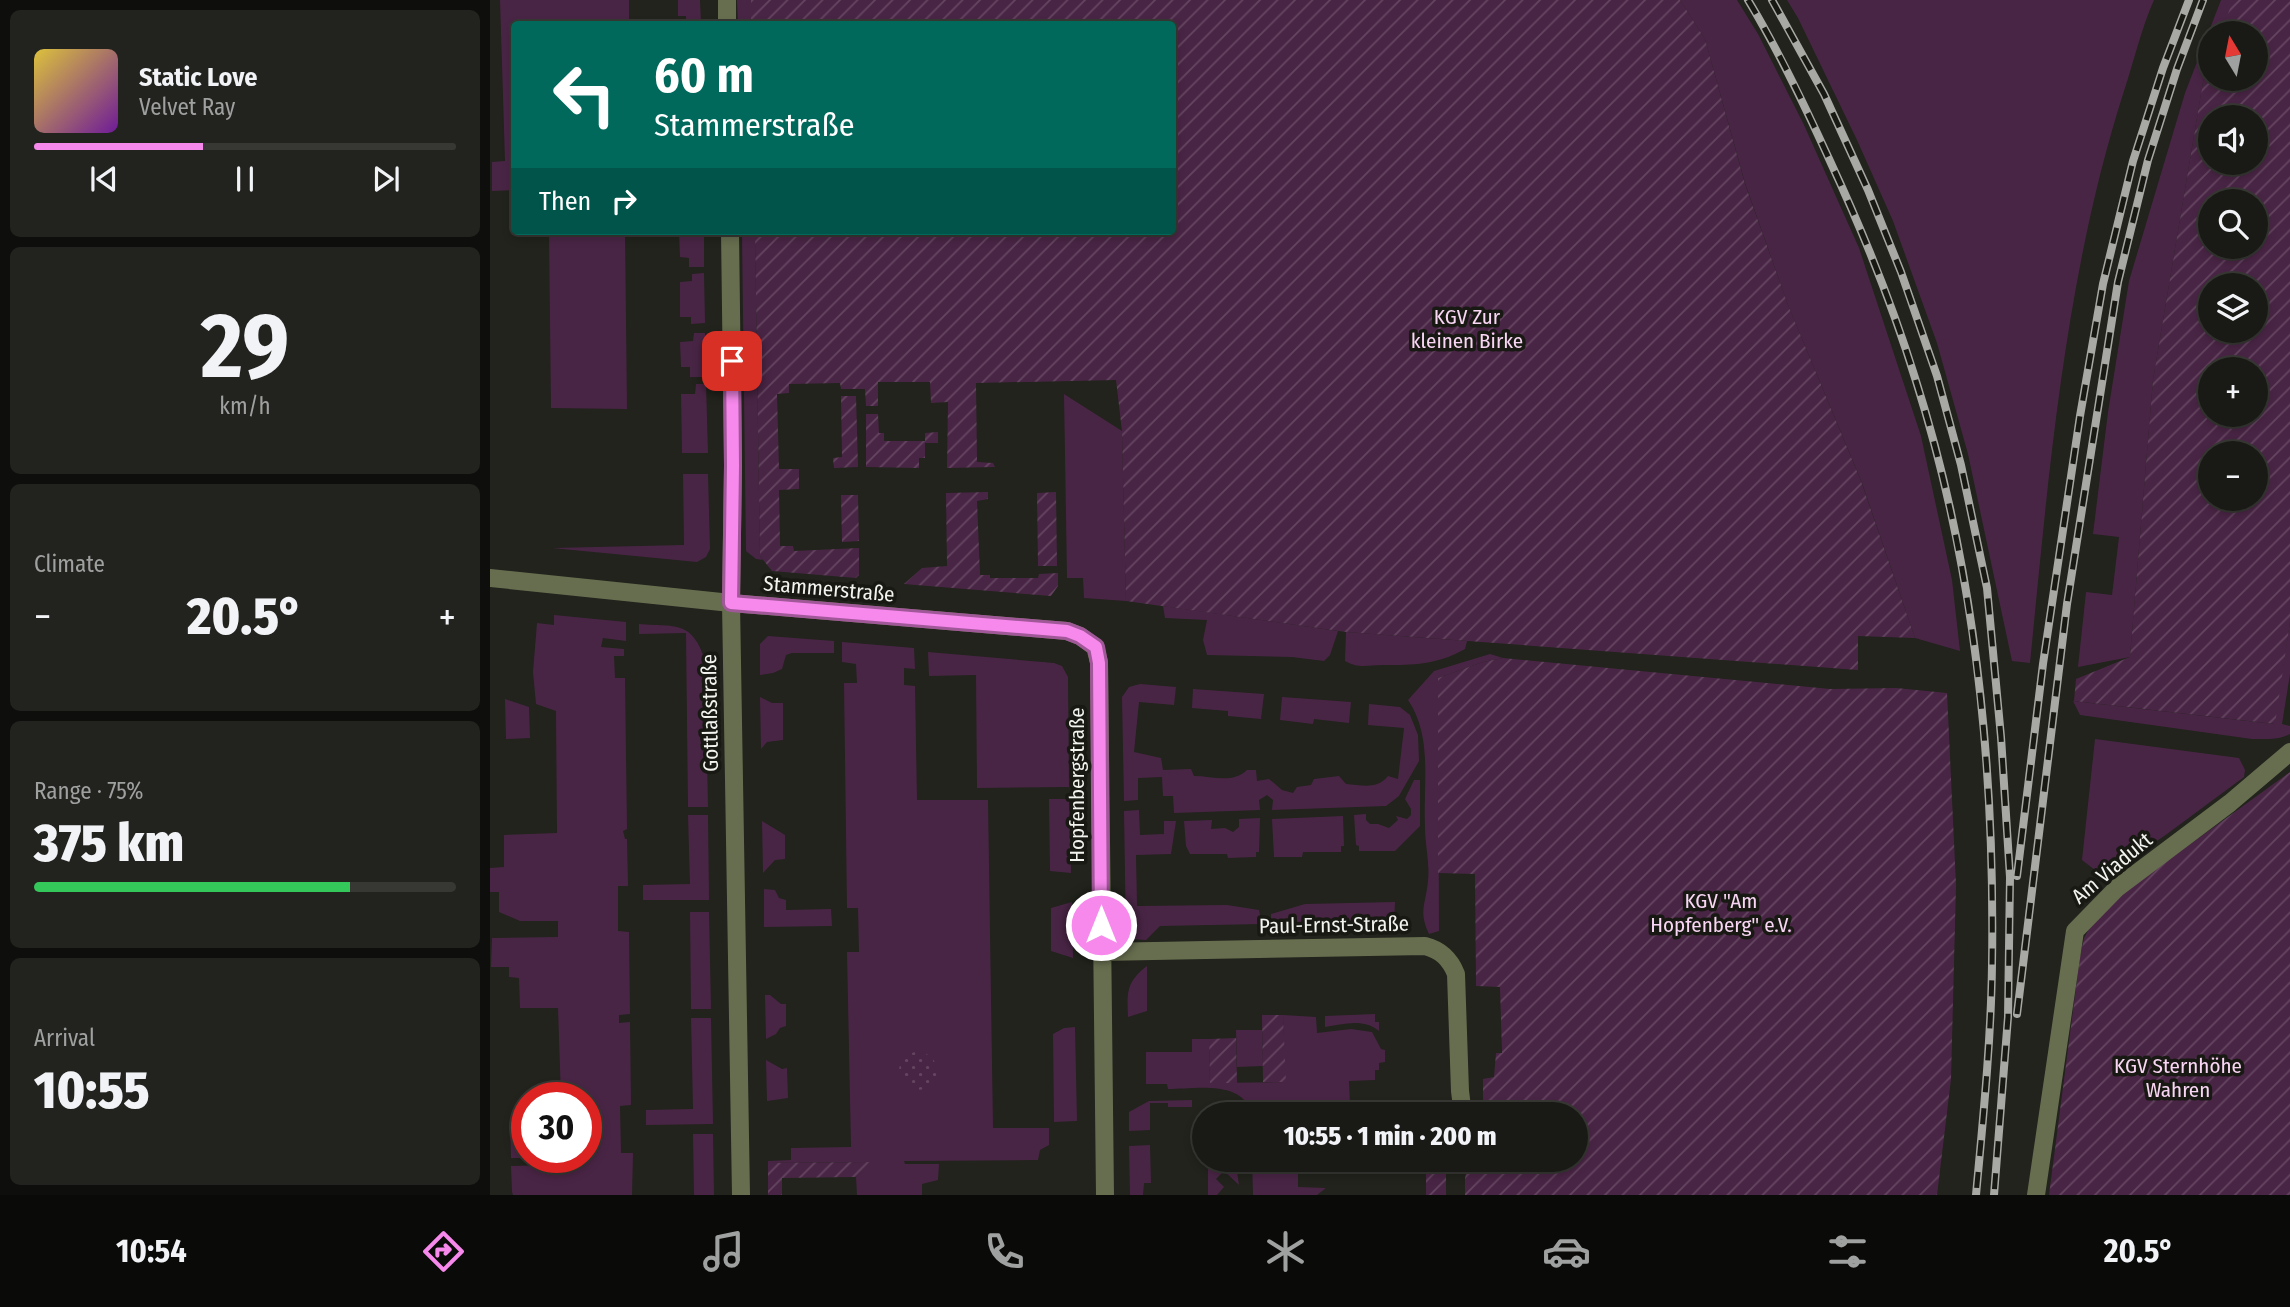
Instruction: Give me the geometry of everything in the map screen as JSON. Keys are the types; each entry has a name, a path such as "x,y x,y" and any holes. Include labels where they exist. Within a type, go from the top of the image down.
{"street":[{"path":"727,0 727,21"},
{"name":"Gottlaßstraße","path":"730,235 733,466 731,603 741,1195"},
{"name":"Stammerstraße","path":"490,579 731,603 1062,630 1080,636"},
{"name":"Hopfenbergstraße","path":"1080,636 1096,647 1099,663 1105,1195"},
{"name":"Am Viadukt","path":"2036,1195 2075,931 2117,888 2230,803 2290,752"},
{"name":"Paul-Ernst-Straße","path":"1101,953 1425,946 1433,948 1445,955 1456,974 1461,1102"}],"green space":[{"path":"500,0 629,0 629,21 511,21 511,190 492,191 492,162 505,161"},
{"path":"678,0 700,0 701,21 686,21 686,16 678,16"},
{"path":"737,0 751,0 751,21 738,21"},
{"name":"KGV Zur kleinen Birke","path":"751,0 1680,0 1705,39 1745,184 1788,305 1861,481 1915,638 1858,636 1858,670 1346,632 1126,601 1122,431 1116,380 976,383 977,462 993,463 995,467 947,468 948,402 931,403 930,382 878,382 878,406 866,406 865,389 841,389 840,383 789,384 789,393 777,394 779,469 799,469 799,489 779,490 780,546 793,546 794,551 859,548 859,575 856,578 772,571 760,556 755,235 1176,235 1176,21 751,21"},
{"path":"1680,0 1737,0 1758,34 1804,125 1859,248 1921,436 1952,580 1960,651 1915,638 1862,483 1788,305 1745,183 1705,39"},
{"path":"1787,0 2154,0 2141,34 2104,161 2073,302 2044,518 2030,663 2012,661 1968,454 1937,343 1893,221 1857,140"},
{"path":"2221,0 2234,0 2226,21 2213,21"},
{"path":"2233,0 2290,0 2290,622 2275,724 2074,701 2076,679 2130,657 2153,380 2198,112 2198,175 2268,175 2268,105 2199,105 2201,91 2268,91 2268,21 2225,21"},
{"path":"2198,59 2198,91 2201,91 2153,380 2130,657 2078,667 2086,592 2112,595 2119,537 2093,534 2108,412 2129,281 2185,93"},
{"path":"549,235 625,235 627,409 551,408"},
{"path":"679,235 704,235 704,267 689,267 689,258 680,257"},
{"path":"742,235 755,235 760,556 763,560 756,559 746,551"},
{"path":"704,273 705,323 691,324 691,317 680,317 680,282 692,281 692,274"},
{"path":"694,333 705,333 706,377 690,377 690,367 681,367 680,342 693,341"},
{"path":"696,384 706,384 708,453 682,453 681,394 695,394"},
{"path":"1064,394 1122,431 1126,601 1084,598 1083,578 1067,578"},
{"path":"841,396 856,396 858,467 834,468 833,458 842,457"},
{"path":"866,414 878,414 879,433 884,433 884,441 925,441 925,433 938,432 938,443 925,443 925,458 919,458 919,468 866,467"},
{"path":"683,474 708,474 710,549 706,557 697,562 552,548 684,545"},
{"path":"988,492 988,499 977,501 980,575 990,575 990,578 1038,578 1039,574 1058,573 1058,586 1051,596 904,584 922,568 947,566 946,493"},
{"path":"1056,492 1057,566 1038,566 1037,493"},
{"path":"841,495 858,495 859,541 842,542"},
{"path":"1163,606 1338,631 1330,655 1324,661 1292,657 1207,655 1203,640 1207,620 1165,618"},
{"path":"554,615 626,622 626,641 603,638 601,647 624,649 624,656 614,656 615,678 625,678 627,829 623,831 627,839 628,886 618,886 618,931 629,932 630,1014 619,1015 619,1023 630,1022 631,1105 620,1106 621,1153 633,1153 632,1195 513,1195 512,1192 511,1173 602,1173 602,1082 560,1082 558,1008 520,1008 519,978 509,977 509,967 491,967 492,938 558,937 558,921 520,921 499,912 499,892 490,892 490,868 504,867 504,835 557,833 556,711 536,704 533,672 537,623 554,625"},
{"path":"2290,622 2290,674 2282,724 2290,726 2290,734 2285,736 2252,739 2080,715 2073,701 2274,724"},
{"path":"639,624 681,628 694,638 705,660 708,807 688,807 686,633 639,634"},
{"path":"1346,632 1467,641 1465,649 1435,661 1359,666 1345,661"},
{"path":"768,636 834,641 834,653 792,653 786,655 782,669 760,675 760,644"},
{"path":"842,642 914,648 915,669 904,668 904,685 915,686 917,800 988,800 993,1128 1049,1128 1049,1145 1040,1150 1038,1160 904,1161 905,1164 939,1164 938,1180 922,1184 922,1195 857,1195 856,1177 874,1162 768,1163 791,1160 791,1148 851,1147 847,952 859,952 858,908 847,908 844,683 857,683 856,664 842,662"},
{"path":"928,652 1054,663 1062,666 1068,677 1069,787 977,788 976,675 929,676"},
{"path":"1490,654 1503,658 1438,678 1439,931 1429,934 1423,913 1428,875 1424,745 1416,714 1408,700 1434,671"},
{"name":"KGV \"Am Hopfenberg\" e.V.","path":"1503,658 1830,689 1896,688 1947,693 1956,885 1951,1079 1937,1195 1465,1195 1466,1172 1588,1172 1588,1102 1483,1102 1483,1079 1494,1077 1496,1053 1502,1053 1500,987 1476,986 1475,874 1438,873 1438,678"},
{"path":"1140,684 1176,687 1174,705 1139,702 1134,752 1161,758 1163,770 1191,769 1194,776 1222,778 1256,770 1257,781 1269,779 1282,790 1293,793 1297,787 1311,785 1314,779 1339,776 1346,784 1368,786 1379,783 1388,776 1398,779 1404,728 1368,725 1369,704 1400,707 1410,715 1418,735 1419,761 1399,796 1386,806 1272,810 1273,800 1267,795 1259,800 1260,810 1174,813 1173,796 1163,796 1162,777 1138,778 1138,800 1124,801 1122,697 1129,687"},
{"path":"1193,689 1264,694 1261,719 1228,716 1228,711 1192,708"},
{"path":"760,697 772,703 783,703 783,740 767,742 761,749"},
{"path":"1282,697 1351,702 1349,723 1314,719 1313,724 1280,720"},
{"path":"505,699 529,707 530,738 506,739"},
{"path":"2095,739 2239,758 2245,770 2244,777 2104,877 2082,860"},
{"name":"KGV Sternhöhe Wahren","path":"2290,772 2290,1195 2049,1195 2080,957 2084,938 2094,920 2131,887"},
{"path":"1414,780 1420,780 1420,826 1395,851 1359,851 1359,846 1356,845 1354,815 1366,814 1366,820 1370,824 1389,828 1398,820 1396,816 1407,819 1411,815 1411,809 1405,799"},
{"path":"1049,799 1069,799 1071,873 1050,871"},
{"path":"1139,810 1140,835 1164,834 1164,821 1176,821 1171,854 1136,855 1137,906 1227,905 1259,910 1262,924 1160,926 1146,940 1132,939 1126,935 1124,811"},
{"path":"688,815 708,815 709,900 643,900 643,885 690,884"},
{"path":"1343,816 1344,846 1341,846 1341,852 1303,852 1302,857 1274,857 1272,819"},
{"path":"1260,818 1259,852 1256,852 1256,857 1228,858 1227,854 1190,854 1186,846 1184,821 1212,820 1211,829 1225,828 1233,832 1239,827 1239,819"},
{"path":"762,821 785,835 785,859 775,860 763,873"},
{"path":"764,889 775,890 779,898 786,900 786,910 831,909 832,926 764,927"},
{"path":"1072,902 1073,958 1051,951 1051,908"},
{"path":"1395,902 1394,922 1271,924 1271,914 1305,904"},
{"path":"690,912 709,912 711,1009 691,1009"},
{"path":"1147,966 1147,1011 1128,1017 1129,988 1135,977"},
{"path":"765,995 786,1004 786,1026 766,1039"},
{"path":"1375,1014 1379,1031 1360,1023 1325,1027 1325,1016"},
{"path":"1262,1015 1283,1015 1286,1082 1263,1082"},
{"path":"1283,1015 1316,1017 1317,1033 1351,1029 1372,1032 1381,1049 1385,1050 1385,1062 1379,1063 1379,1070 1375,1070 1375,1080 1349,1081 1350,1102 1245,1102 1229,1091 1204,1088 1168,1089 1167,1084 1146,1084 1146,1052 1192,1052 1192,1039 1209,1039 1210,1083 1285,1082"},
{"path":"691,1018 711,1018 713,1124 646,1125 646,1110 693,1109"},
{"path":"1075,1027 1077,1121 1054,1122 1053,1034 1064,1028"},
{"path":"1236,1030 1262,1030 1263,1066 1237,1067"},
{"path":"1236,1038 1237,1083 1210,1083 1209,1039"},
{"path":"918,1052 931,1058 937,1071 931,1084 918,1090 905,1084 899,1071 905,1058"},
{"path":"766,1060 782,1069 787,1068 788,1098 767,1101"},
{"path":"1192,1100 1192,1107 1168,1107 1168,1103 1150,1103 1150,1130 1129,1131 1129,1112 1149,1101"},
{"path":"693,1134 713,1134 714,1195 694,1195"},
{"path":"1150,1145 1151,1183 1144,1183 1143,1195 1130,1195 1129,1146"},
{"path":"875,1162 856,1177 782,1178 782,1195 768,1195 768,1163"},
{"path":"1208,1172 1223,1172 1216,1179 1224,1187 1217,1195 1208,1195"},
{"path":"1225,1172 1237,1172 1239,1185"},
{"path":"1252,1172 1298,1172 1298,1187 1326,1188 1317,1195 1253,1195"},
{"path":"1426,1172 1446,1172 1446,1195 1426,1195"}],"railway":[{"path":"1748,0 1801,99 1842,188 1898,325 1936,452 1967,596 1985,744 1992,892 1991,994 1976,1195"},
{"path":"1772,0 1824,94 1868,190 1901,272 1937,376 1961,465 1987,588 2001,737 2010,877 2008,1017 1994,1195"},
{"path":"2017,876 2043,664 2080,416 2103,284 2133,161 2163,68 2189,0"},
{"path":"2017,1014 2067,604 2118,282 2148,160 2177,69 2203,0"}],"route":[{"path":"732,361 731,603 1067,631 1096,647 1099,663 1101,925"}]}
